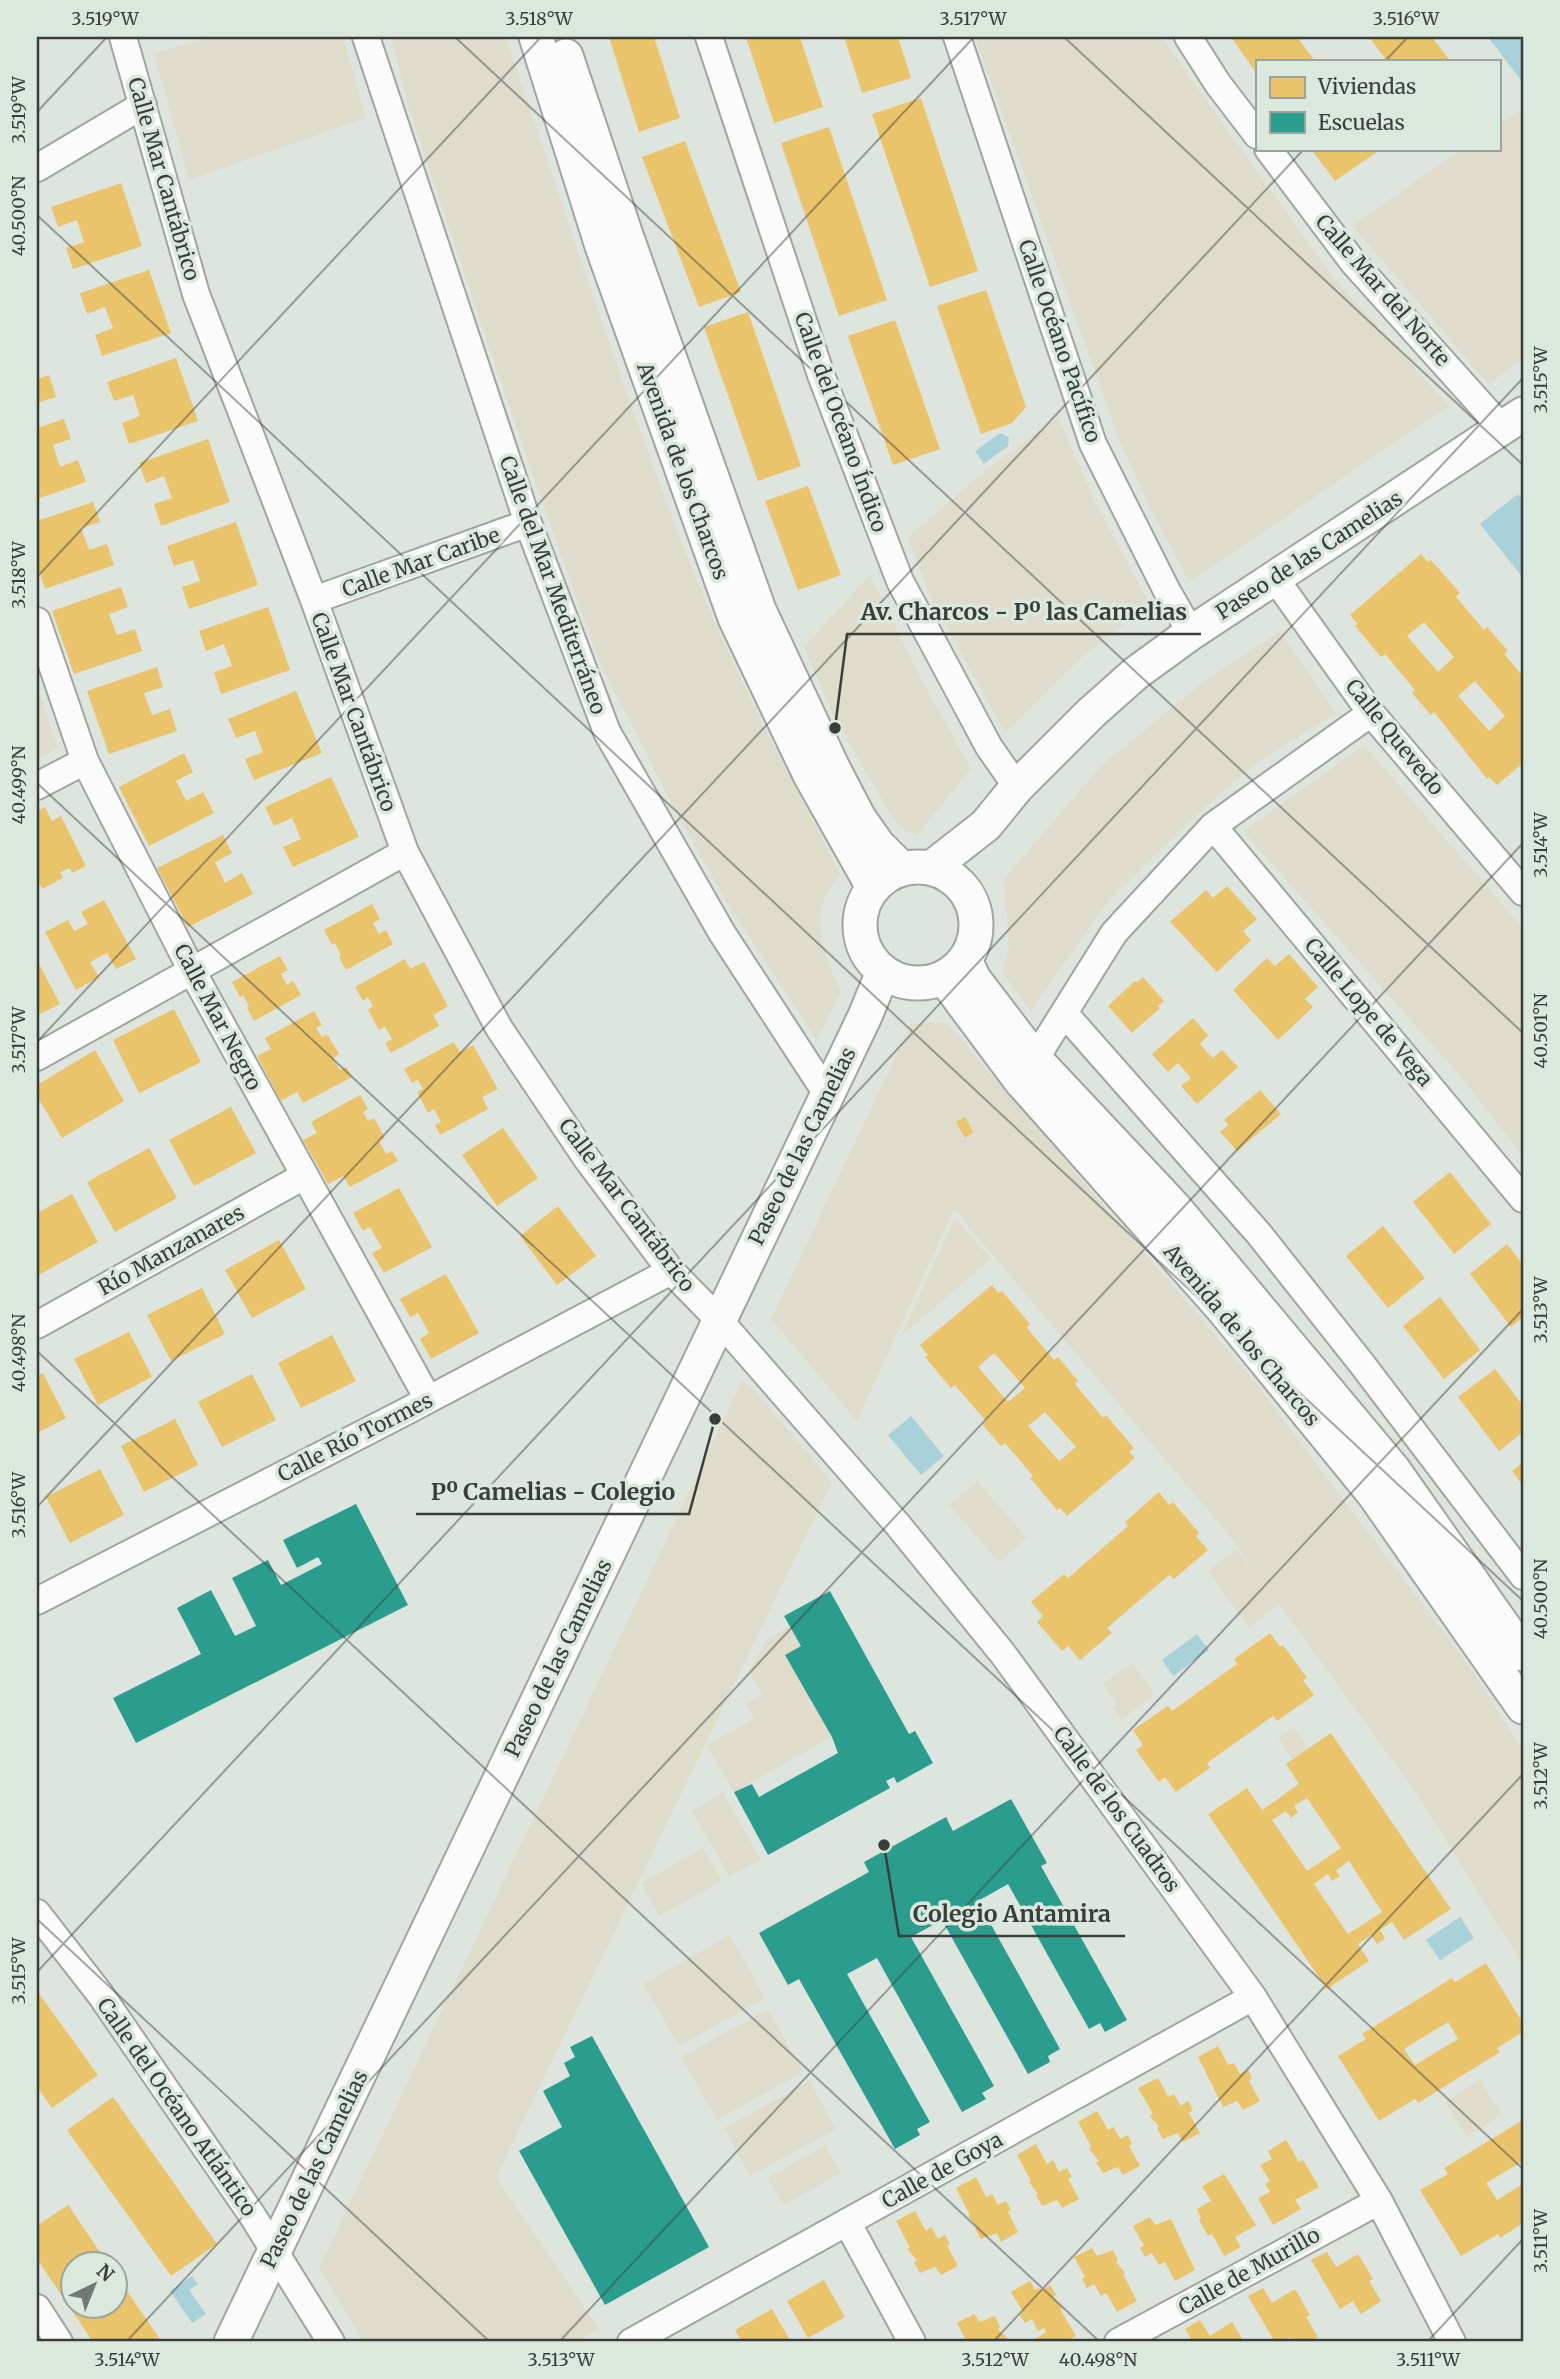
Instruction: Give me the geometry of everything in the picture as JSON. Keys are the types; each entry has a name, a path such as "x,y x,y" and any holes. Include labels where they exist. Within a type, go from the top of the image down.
{"street":[{"name":"Calle Mar Cantábrico","path":"123,37 196,294 314,600 405,852 499,1028 587,1159 671,1271 725,1328"},
{"name":"Calle del Mar Mediterráneo","path":"366,37 528,523 607,732 722,933 827,1094"},
{"name":"Avenida de los Charcos","path":"536,37 602,246 736,618 810,775 873,887"},
{"name":"Avenida de los Charcos","path":"559,37 759,610 859,818 878,845 916,868"},
{"name":"Calle del Océano Índico","path":"709,37 821,375 900,581 989,747 1017,787"},
{"name":"Calle Océano Pacífico","path":"957,37 1093,444 1191,633"},
{"path":"1188,37 1256,134"},
{"path":"37,168 143,105"},
{"name":"Calle Mar del Norte","path":"1269,150 1353,262 1513,421"},
{"name":"Paseo de las Camelias","path":"986,825 1017,787 1091,713 1136,673 1274,577 1513,421"},
{"name":"Calle Mar Caribe","path":"314,600 528,523"},
{"name":"Calle Quevedo","path":"1274,577 1371,713 1523,892"},
{"name":"Calle Mar Negro","path":"37,621 85,761 192,971 429,1399"},
{"path":"1035,1059 1115,933 1213,826 1371,713"},
{"path":"37,786 85,761"},
{"path":"916,868 945,873 964,889 975,911 976,927 973,944 954,969 919,984 892,977 865,951 860,933 860,915 864,901 880,880 916,868 986,825"},
{"path":"964,889 986,825"},
{"name":"Calle Lope de Vega","path":"1213,826 1523,1199"},
{"path":"37,1057 405,852"},
{"name":"Avenida de los Charcos","path":"954,969 974,979 1035,1059 1175,1208 1393,1469 1523,1654"},
{"name":"Avenida de los Charcos","path":"954,969 1020,1080 1223,1309 1373,1493 1523,1707"},
{"name":"Paseo de las Camelias","path":"725,1328 827,1094 892,977"},
{"name":"Paseo de las Camelias","path":"231,2342 281,2258 892,977"},
{"path":"1064,1013 1259,1234 1396,1408 1523,1576"},
{"name":"Río Manzanares","path":"37,1325 304,1176"},
{"name":"Calle Río Tormes","path":"37,1601 671,1271"},
{"name":"Calle de los Cuadros","path":"725,1328 898,1525 1003,1654 1253,1997 1379,2201 1452,2342"},
{"name":"Calle del Océano Atlántico","path":"37,1913 100,1994 281,2258 331,2342"},
{"name":"Calle de Goya","path":"631,2342 1253,1997"},
{"name":"Calle de Murillo","path":"1118,2342 1379,2201"},
{"path":"846,2222 912,2342"},
{"name":"Paseo de las Camelias","path":"251,2342 281,2258"},
{"path":"37,2308 59,2342"}],"shaded area":[{"path":"212,37 343,37 366,118 189,180 154,53"},
{"path":"391,37 506,37 613,354 682,543 736,669 840,873 825,898 821,929 825,950 841,991 817,1040 726,901 678,816 599,661 526,456 409,110"},
{"path":"975,37 1161,37 1332,276 1449,406 1189,582 1151,510 1120,442"},
{"path":"1523,108 1523,360 1488,384 1352,225 1462,150 1500,150 1500,123"},
{"path":"1058,417 1095,502 1150,605 1085,654 1005,733 931,599 908,537 985,471"},
{"path":"870,575 920,677 971,769 917,835 907,832 897,824 875,788 834,717 804,647"},
{"path":"1280,632 1336,713 1255,764 1186,824 1110,899 1030,1011 1002,972 1009,947 1004,879 1101,766 1207,679"},
{"path":"37,687 58,748 37,760"},
{"path":"1364,745 1523,928 1523,1156 1461,1077 1243,831"},
{"path":"946,1022 1251,1377 1469,1666 1523,1750 1523,1965 1419,1797 1279,1604 1249,1628 1208,1571 1236,1549 1259,1578 1228,1534 954,1209 857,1421 771,1319 911,1024"},
{"path":"955,1218 991,1259 901,1336"},
{"path":"742,1381 756,1392 832,1482 496,2177 599,2329 575,2342 364,2342 319,2268"},
{"path":"977,1481 1027,1538 999,1562 949,1505"},
{"path":"790,1626 801,1646 786,1655 832,1737 734,1792 707,1745 754,1719 746,1704 762,1695 749,1671 767,1640"},
{"path":"1132,1663 1155,1694 1121,1720 1112,1708 1117,1704 1103,1684"},
{"path":"1294,1727 1308,1749 1292,1759 1278,1737"},
{"path":"723,1793 761,1860 729,1876 692,1811"},
{"path":"703,1848 722,1881 659,1916 641,1883"},
{"path":"730,1935 765,1998 679,2046 643,1984"},
{"path":"768,2009 803,2072 717,2120 681,2057"},
{"path":"1480,2080 1502,2114 1467,2137 1445,2102"},
{"path":"810,2081 836,2129 750,2176 724,2128"},
{"path":"825,2145 841,2173 784,2205 768,2178"}],"water":[{"path":"1488,37 1523,37 1523,83"},
{"path":"1000,433 1009,437 1008,446 984,464 975,451"},
{"path":"1518,494 1523,500 1523,578 1480,524"},
{"path":"911,1416 944,1456 921,1475 888,1435"},
{"path":"1197,1634 1209,1650 1173,1676 1162,1660"},
{"path":"1460,1917 1474,1938 1440,1960 1426,1940"},
{"path":"192,2276 198,2284 189,2290 206,2314 192,2323 170,2291"}],"building: Viviendas":[{"path":"609,37 654,37 680,118 639,132"},
{"path":"746,37 800,37 823,107 774,123"},
{"path":"844,37 898,37 911,78 862,93"},
{"path":"1231,37 1297,37 1314,60 1256,60 1256,73"},
{"path":"1369,37 1432,37 1449,60 1386,60"},
{"path":"921,98 978,271 930,287 872,114"},
{"path":"829,127 887,300 839,316 781,143"},
{"path":"685,141 741,292 699,307 642,157"},
{"path":"1312,150 1380,150 1335,181"},
{"path":"121,183 142,246 73,269 66,248 84,242 77,220 58,227 51,207"},
{"path":"149,270 171,333 102,356 95,335 113,328 105,307 87,314 80,293"},
{"path":"986,290 1026,407 1012,423 981,434 937,306"},
{"path":"748,312 801,466 758,481 704,327"},
{"path":"895,320 940,449 893,465 848,336"},
{"path":"176,358 198,421 129,444 122,423 140,416 133,395 114,401 107,382"},
{"path":"49,375 56,397 37,403 37,379"},
{"path":"64,419 71,439 53,445 60,467 78,460 86,482 37,499 37,428"},
{"path":"208,439 230,502 161,526 154,504 172,498 164,476 146,483 139,463"},
{"path":"808,486 841,575 798,590 765,501"},
{"path":"93,502 100,522 81,528 89,550 107,544 114,565 45,589 37,564 37,521"},
{"path":"236,522 258,585 189,609 182,587 200,581 193,560 174,566 167,546"},
{"path":"1421,554 1428,562 1431,560 1460,593 1456,597 1484,630 1487,627 1508,651 1504,654 1523,676 1523,763 1497,785 1489,777 1487,779 1434,712 1431,715 1412,693 1415,690 1385,654 1381,657 1355,626 1358,624 1350,615","holes":["1424,622 1454,657 1438,672 1407,636","1475,681 1505,716 1489,731 1458,696"]},
{"path":"121,587 128,607 109,614 117,635 135,629 142,651 74,674 52,611"},
{"path":"268,607 290,670 221,694 214,672 232,666 224,644 206,651 199,631"},
{"path":"157,667 163,687 144,693 152,715 170,709 177,731 109,754 87,691"},
{"path":"296,691 322,753 254,780 245,759 263,752 255,731 236,738 228,719"},
{"path":"184,753 193,772 176,781 186,801 203,792 214,813 149,846 119,787"},
{"path":"331,777 359,837 293,867 283,847 301,839 292,818 274,826 265,807"},
{"path":"45,807 52,821 61,816 86,866 72,873 70,868 60,872 63,878 42,889 39,883 37,884 37,811"},
{"path":"223,835 232,853 215,862 225,883 242,873 253,894 188,927 157,868"},
{"path":"1227,886 1257,919 1243,931 1251,940 1217,972 1170,922 1206,890 1213,898"},
{"path":"104,900 136,959 116,969 107,953 90,962 99,977 76,990 45,932 68,920 74,931 88,924 81,912"},
{"path":"372,904 380,919 373,923 379,934 386,930 393,944 346,970 335,943 332,945 324,930"},
{"path":"1289,954 1318,987 1305,999 1313,1007 1278,1040 1233,990 1267,958 1275,966"},
{"path":"280,956 288,970 281,974 287,985 293,981 301,995 254,1021 243,995 240,997 232,982"},
{"path":"405,959 410,969 424,962 448,1006 433,1015 439,1026 391,1053 385,1043 392,1039 385,1027 379,1030 368,1010 373,1006 368,997 363,1001 355,987"},
{"path":"37,960 60,1004 40,1014 37,1008"},
{"path":"1143,977 1164,1001 1158,1006 1160,1008 1132,1033 1108,1006"},
{"path":"174,1009 201,1062 139,1093 113,1040"},
{"path":"314,1011 322,1025 316,1028 322,1037 327,1034 339,1054 333,1058 340,1070 346,1067 352,1077 303,1103 297,1092 281,1101 257,1056 271,1049 265,1038"},
{"path":"1193,1018 1208,1035 1200,1044 1206,1051 1213,1058 1222,1050 1238,1067 1197,1104 1181,1086 1191,1078 1178,1063 1168,1072 1152,1054"},
{"path":"454,1042 460,1052 473,1045 498,1089 482,1097 488,1109 440,1135 435,1125 441,1122 434,1109 428,1113 417,1092 423,1089 418,1080 412,1083 404,1069"},
{"path":"95,1050 124,1101 62,1138 37,1096 37,1085"},
{"path":"1260,1090 1281,1114 1237,1151 1220,1132 1229,1125 1224,1120"},
{"path":"360,1095 368,1109 363,1112 368,1121 374,1118 385,1138 379,1141 386,1154 392,1151 398,1161 350,1187 343,1176 328,1184 303,1140 317,1133 311,1122"},
{"path":"231,1107 256,1153 194,1186 169,1140"},
{"path":"965,1117 973,1132 965,1138 956,1122"},
{"path":"503,1128 538,1178 497,1206 462,1155"},
{"path":"149,1148 177,1198 115,1232 87,1182"},
{"path":"1450,1172 1491,1224 1454,1254 1413,1202"},
{"path":"399,1188 432,1247 384,1273 372,1253 382,1248 370,1227 363,1231 353,1213"},
{"path":"72,1194 98,1242 37,1276 37,1213"},
{"path":"558,1206 596,1256 557,1285 520,1236"},
{"path":"1383,1226 1425,1278 1388,1308 1346,1256"},
{"path":"279,1240 306,1289 252,1318 225,1270"},
{"path":"1507,1244 1523,1265 1523,1317 1511,1327 1470,1274"},
{"path":"446,1274 479,1333 431,1359 420,1339 429,1333 418,1313 410,1317 400,1299"},
{"path":"992,1285 998,1293 1002,1291 1030,1324 1027,1328 1054,1360 1058,1357 1078,1381 1075,1384 1103,1418 1106,1415 1134,1448 1129,1452 1135,1458 1067,1516 1060,1508 1057,1510 1005,1443 1001,1446 982,1424 986,1421 955,1385 951,1388 925,1357 928,1355 920,1345","holes":["994,1353 1025,1388 1008,1402 978,1367","1045,1412 1076,1447 1059,1461 1028,1426"]},
{"path":"202,1288 225,1334 171,1361 147,1315"},
{"path":"1440,1297 1480,1350 1444,1379 1403,1326"},
{"path":"129,1332 152,1377 98,1405 74,1359"},
{"path":"332,1335 356,1381 301,1408 278,1363"},
{"path":"1495,1369 1523,1406 1523,1432 1499,1451 1458,1397"},
{"path":"43,1373 66,1418 37,1433 37,1376"},
{"path":"252,1374 276,1420 222,1447 198,1402"},
{"path":"175,1419 198,1465 144,1492 121,1446"},
{"path":"1523,1462 1523,1486 1512,1471"},
{"path":"100,1469 124,1515 70,1543 46,1497"},
{"path":"1159,1492 1169,1505 1173,1502 1199,1533 1196,1536 1208,1550 1174,1579 1169,1575 1107,1628 1112,1633 1080,1660 1068,1646 1062,1651 1037,1622 1043,1616 1031,1602 1064,1574 1068,1578 1128,1526 1125,1522"},
{"path":"1270,1633 1280,1647 1283,1645 1307,1678 1303,1680 1314,1695 1277,1721 1273,1716 1207,1763 1210,1768 1176,1792 1165,1777 1159,1782 1136,1750 1143,1745 1133,1730 1168,1706 1172,1711 1237,1664 1234,1659"},
{"path":"1331,1733 1451,1909 1404,1940 1392,1922 1380,1930 1385,1938 1377,1944 1371,1935 1358,1944 1369,1961 1327,1989 1208,1814 1247,1788 1262,1810 1299,1784 1286,1764","holes":["1307,1798 1341,1848 1307,1871 1272,1820 1286,1811 1291,1818 1298,1812 1294,1806","1349,1861 1382,1912 1348,1934 1314,1884 1328,1874 1332,1881 1340,1876 1336,1870"]},
{"path":"1486,1963 1523,2023 1523,2032 1497,2048 1500,2052 1418,2103 1415,2099 1379,2121 1338,2056 1366,2039 1362,2034 1452,1978 1455,1982","holes":["1448,2022 1458,2039 1415,2065 1404,2049"]},
{"path":"37,1991 98,2075 52,2108 37,2087"},
{"path":"1218,2046 1228,2065 1234,2063 1240,2074 1248,2070 1252,2078 1249,2081 1260,2101 1243,2110 1237,2101 1223,2107 1198,2057"},
{"path":"1158,2078 1168,2097 1174,2094 1181,2106 1188,2101 1193,2110 1189,2113 1200,2133 1183,2142 1178,2133 1163,2139 1138,2088"},
{"path":"113,2097 217,2244 171,2276 67,2130"},
{"path":"1097,2111 1108,2130 1114,2127 1120,2139 1128,2135 1132,2144 1129,2146 1140,2166 1123,2175 1118,2167 1103,2173 1078,2122"},
{"path":"1523,2120 1523,2161 1486,2183 1497,2200 1523,2184 1523,2223 1500,2238 1498,2234 1461,2256 1420,2190 1448,2174 1444,2168"},
{"path":"1286,2140 1299,2162 1303,2160 1319,2187 1295,2200 1301,2209 1273,2225 1258,2198 1270,2192 1265,2184 1270,2181 1260,2165 1272,2159 1268,2151"},
{"path":"1036,2144 1047,2164 1053,2160 1059,2172 1067,2168 1072,2177 1068,2179 1079,2199 1062,2208 1057,2200 1042,2206 1017,2155"},
{"path":"1224,2174 1256,2225 1235,2237 1241,2247 1224,2256 1212,2234 1208,2236 1199,2220 1201,2218 1197,2209 1211,2201 1202,2186"},
{"path":"976,2177 986,2197 992,2194 998,2205 1006,2201 1011,2210 1008,2212 1018,2232 1001,2242 997,2233 981,2239 956,2188"},
{"path":"68,2205 99,2250 60,2250 60,2293 37,2259 37,2226"},
{"path":"915,2211 926,2231 931,2227 938,2239 945,2235 950,2244 947,2246 958,2266 941,2275 935,2267 920,2273 914,2262 917,2260 907,2249 910,2248 896,2221"},
{"path":"1150,2217 1155,2225 1171,2219 1195,2270 1175,2281 1165,2262 1159,2265 1152,2253 1145,2257 1140,2248 1144,2246 1133,2226"},
{"path":"1092,2248 1097,2256 1113,2250 1118,2260 1116,2262 1125,2273 1123,2274 1137,2301 1117,2312 1106,2293 1101,2296 1094,2284 1087,2288 1082,2279 1085,2277 1074,2257"},
{"path":"1327,2252 1336,2267 1358,2254 1373,2279 1369,2281 1381,2301 1361,2314 1353,2301 1340,2309 1311,2260"},
{"path":"824,2280 845,2317 808,2338 787,2301"},
{"path":"1030,2281 1035,2290 1039,2288 1041,2291 1050,2285 1056,2295 1053,2297 1063,2308 1060,2309 1076,2336 1064,2342 1035,2342 1034,2340 1046,2332 1044,2328 1038,2331 1032,2319 1025,2323 1019,2314 1023,2312 1011,2292"},
{"path":"1263,2288 1272,2303 1295,2289 1310,2315 1306,2317 1318,2337 1309,2342 1293,2342 1290,2337 1275,2342 1248,2296"},
{"path":"130,2295 162,2342 93,2342 78,2320 130,2320"},
{"path":"772,2309 791,2342 742,2342 735,2330"},
{"path":"974,2314 980,2322 995,2316 1000,2327 998,2329 1008,2339 1006,2342 967,2342 957,2323"},
{"path":"1200,2320 1210,2336 1232,2322 1244,2342 1193,2342 1185,2329"}],"building: Escuelas":[{"path":"356,1504 408,1605 136,1743 113,1698 201,1654 177,1608 211,1590 235,1636 256,1626 232,1578 268,1560 281,1585 322,1564 318,1557 297,1568 283,1540"},
{"path":"830,1591 909,1734 915,1731 933,1763 897,1783 894,1777 886,1781 890,1788 768,1855 734,1792 752,1784 759,1797 838,1753 832,1737 785,1655 801,1646 784,1616"},
{"path":"1011,1799 1047,1863 1041,1866 1127,2020 1105,2032 1100,2023 1089,2029 1008,1884 978,1901 1060,2049 1048,2056 1050,2062 1028,2074 942,1920 911,1937 994,2086 982,2093 986,2099 962,2112 877,1958 847,1974 930,2122 917,2129 920,2135 895,2149 799,1979 788,1985 759,1933 869,1872 864,1862 946,1817 953,1831"},
{"path":"592,2036 709,2247 605,2305 519,2151 562,2127 543,2091 570,2076 564,2063 575,2057 570,2047"}],"place":[{"name":"Av. Charcos - Pº las Camelias","path":"835,728"},
{"name":"Pº Camelias - Colegio","path":"715,1419"},
{"name":"Colegio Antamira","path":"884,1845"}]}
